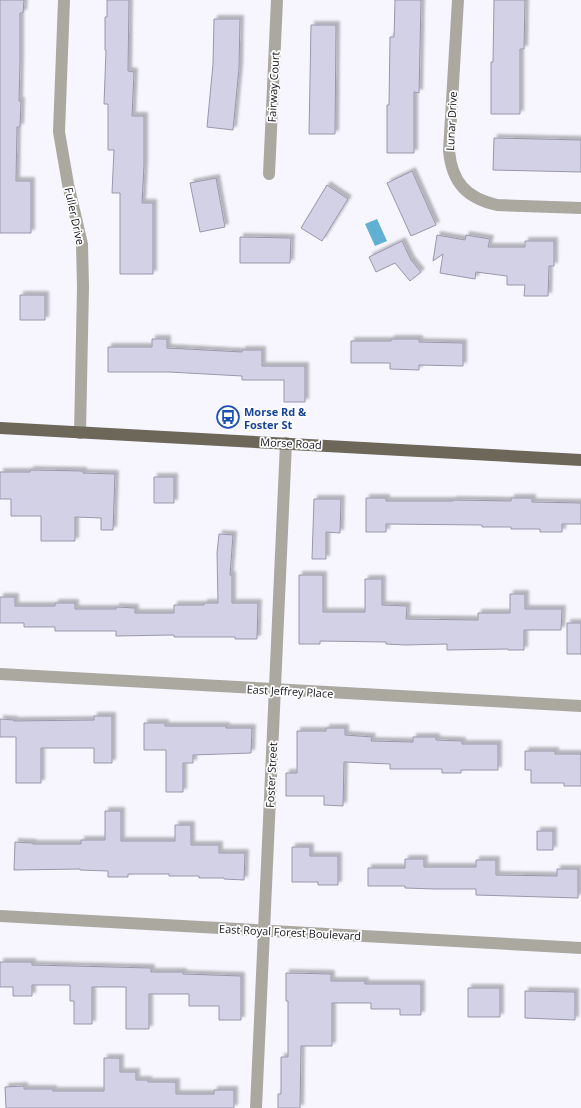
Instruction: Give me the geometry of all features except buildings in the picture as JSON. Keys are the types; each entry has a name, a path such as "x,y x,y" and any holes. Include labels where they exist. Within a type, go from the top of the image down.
{"main road":[{"name":"Morse Road","path":"0,428 581,460"}],"street":[{"name":"Fuller Drive","path":"64,0 59,132 68,184 82,244 84,287 80,433"},
{"name":"Fairway Court","path":"269,174 277,0"},
{"name":"Lunar Drive","path":"458,0 449,151 450,164 455,177 464,189 484,202 497,205 581,208"},
{"name":"Foster Street","path":"256,1108 286,443"},
{"name":"East Jeffrey Place","path":"0,674 581,706"},
{"name":"East Royal Forest Boulevard","path":"0,916 581,948"}],"water":[{"path":"377,219 387,241 375,246 365,224"}],"place":[{"name":"Morse Rd & Foster St","path":"228,417"}]}
